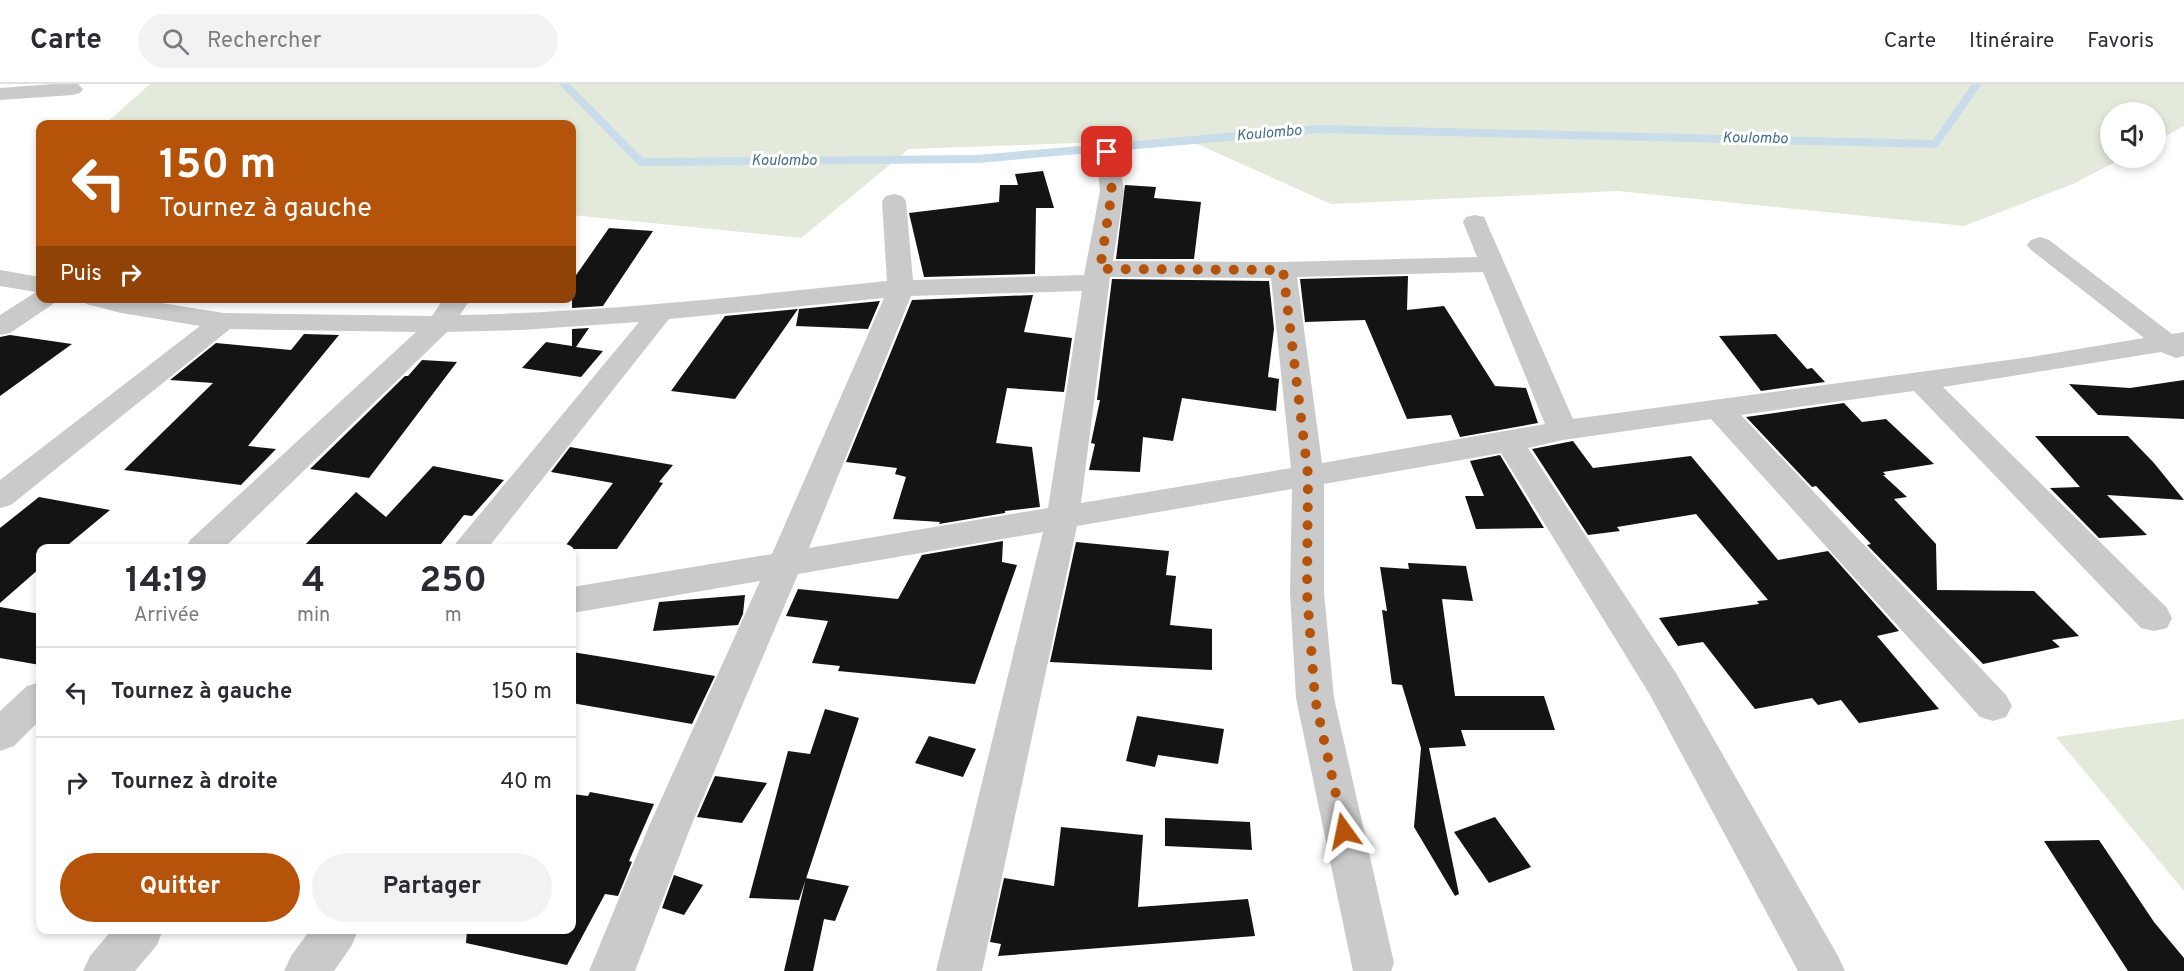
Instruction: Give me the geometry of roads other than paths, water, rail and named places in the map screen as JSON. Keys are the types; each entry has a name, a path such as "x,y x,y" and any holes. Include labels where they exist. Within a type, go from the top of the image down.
{"street":[{"path":"0,94 73,89"},
{"path":"959,971 1063,516 1112,191 1107,152"},
{"path":"612,971 670,826 785,564 901,288 894,201"},
{"path":"1475,222 1563,430"},
{"path":"2040,245 2178,346"},
{"path":"111,303 224,321 440,324 521,322 661,312 901,288 1098,276 1492,264"},
{"path":"1283,270 1308,475 1307,593 1315,699 1372,963"},
{"path":"0,278 36,284"},
{"path":"0,327 36,303"},
{"path":"207,544 440,324 455,303"},
{"path":"472,544 661,312"},
{"path":"0,497 224,321"},
{"path":"576,599 1509,442 1563,430 2178,346"},
{"path":"1921,381 2154,618"},
{"path":"1717,408 1993,706"},
{"path":"1509,442 1663,684 1822,971"},
{"path":"0,703 36,698"},
{"path":"0,735 36,701"},
{"path":"106,971 138,934"},
{"path":"307,971 333,934"}],"waterway":[{"name":"Koulombo","path":"564,84 641,162 977,159 1319,129 1935,144 1977,84"}]}
